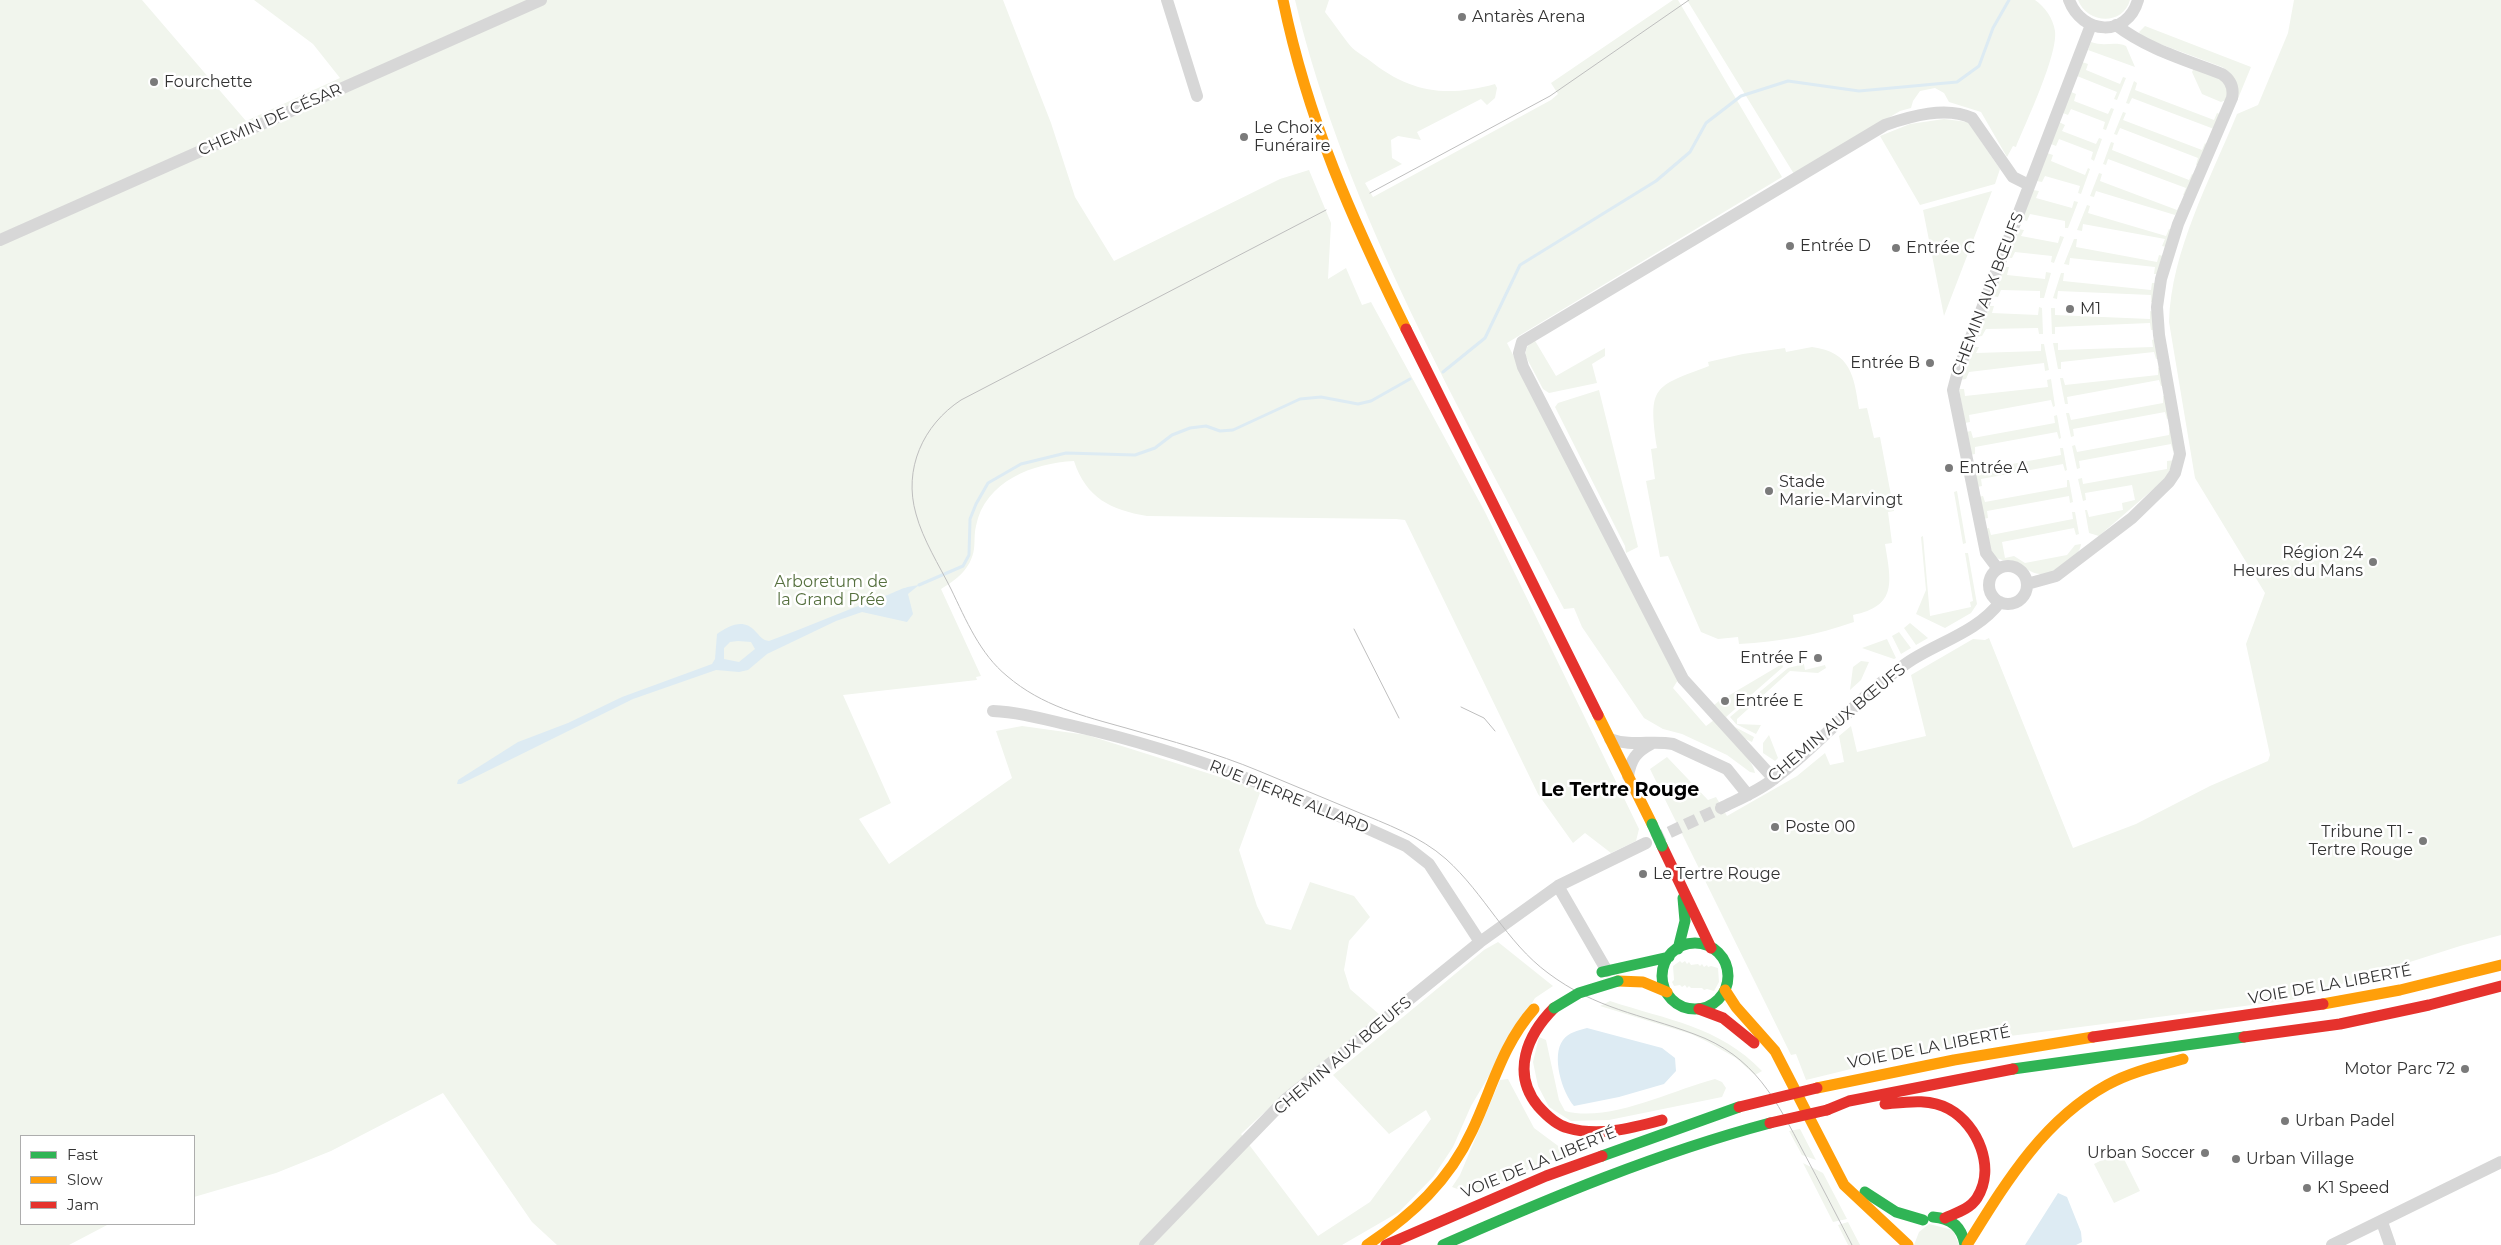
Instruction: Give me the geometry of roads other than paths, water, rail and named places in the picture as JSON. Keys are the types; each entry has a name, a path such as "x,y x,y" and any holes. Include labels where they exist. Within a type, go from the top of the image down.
{"main road":[{"path":"1283,0 1298,63 1317,124 1362,238 1652,824 1711,948 1722,957 1726,966 1728,976 1725,990 1715,1003 1699,1009"},
{"path":"1667,992 1663,974 1674,953 1685,921 1682,889"},
{"path":"1562,989 1585,978 1674,953 1694,944 1711,948"},
{"name":"VOIE DE LA LIBERTÉ","path":"1386,1245 1546,1176 1739,1107 1817,1088 2022,1047 2338,1003 2437,982 2501,965"},
{"path":"1739,1107 1706,1109 1618,1130 1583,1132 1568,1129 1541,1110 1526,1087 1522,1059 1525,1048 1537,1026 1554,1008 1579,993 1618,981 1636,980 1651,983 1667,992 1680,1006 1699,1009 1724,1018 1747,1036 1784,1072"},
{"path":"1443,1245 1557,1196 1648,1160 1725,1134 1827,1110 1849,1101 1939,1082 2033,1066 2340,1024 2501,986"},
{"path":"1725,990 1736,1007 1775,1051 1784,1072 1844,1184 1854,1196 1909,1245 1913,1231 1923,1220"},
{"path":"1966,1245 2002,1188 2041,1136 2076,1103 2124,1076 2168,1061 2360,1028 2470,1004 2501,994"},
{"path":"1367,1245 1419,1207 1443,1179 1473,1130 1505,1049 1522,1023 1542,1002"},
{"path":"1827,1110 1853,1110 1898,1103 1923,1103 1948,1109 1965,1122 1976,1136 1984,1156 1983,1186 1972,1203 1945,1218"},
{"path":"1829,1154 1869,1196 1902,1215 1923,1220 1933,1217 1945,1218 1960,1228 1966,1245"}],"street":[{"name":"CHEMIN DE CÉSAR","path":"0,240 541,0"},
{"path":"1167,0 1197,96"},
{"path":"2069,0 2073,11 2081,20 2099,27 2116,25 2126,20 2133,12 2138,0"},
{"name":"CHEMIN AUX BŒUFS","path":"1998,569 1986,553 1953,390 1958,371 2091,25"},
{"path":"2027,584 2056,576 2132,518 2169,482 2175,473 2180,454 2159,335 2157,307 2161,279 2178,224 2232,98 2232,88 2228,79 2222,74 2154,48 2128,35 2116,25"},
{"path":"1774,779 1683,679 1523,367 1519,353 1522,342 1885,125 1903,118 1943,113 1965,114 1972,118 2013,177 2030,185"},
{"path":"2005,566 2020,570 2027,584 2022,598 2015,603 2000,602 1994,598 1989,586 1993,574 2005,566"},
{"name":"CHEMIN AUX BŒUFS","path":"1721,808 1748,795 1774,779 1841,721 1868,692 1909,662 1978,622 2000,602"},
{"name":"RUE PIERRE ALLARD","path":"993,711 1010,712 1111,734 1237,773 1406,846 1429,864 1480,942"},
{"path":"1610,739 1632,744 1673,744 1727,769 1748,795"},
{"path":"1628,776 1633,758 1640,750 1653,743"},
{"name":"CHEMIN AUX BŒUFS","path":"1145,1245 1285,1100 1480,942 1558,886 1646,843"},
{"path":"1558,886 1605,972"},
{"path":"2332,1245 2501,1162"},
{"path":"2382,1222 2390,1245"}],"waterway":[{"path":"1443,372 1485,338 1520,265 1656,181 1690,152 1706,123 1741,96 1788,81 1859,91 1957,82 1979,66 1993,28 2009,0"},
{"path":"919,585 963,566 969,555 970,519 976,504 988,483 1021,464 1066,453 1135,455 1155,448 1172,435 1190,428 1206,426 1220,431 1233,430 1300,399 1321,397 1358,404 1371,401 1410,379"}],"tunnel":[{"path":"1653,840 1721,808"}],"tram line":[{"path":"1370,193 1550,96 1689,0"},
{"path":"1326,210 961,400 936,422 919,449 912,481 913,497 916,514 923,533 968,624 981,647 997,667 1034,695 1064,709 1243,765 1414,837 1436,851 1460,873 1520,947 1548,973 1583,995 1601,1003 1694,1034 1715,1043 1733,1054 1761,1082 1784,1115 1852,1245"},
{"path":"1354,629 1399,718"},
{"path":"1461,707 1484,718 1495,731"}],"place":[{"name":"Antarès Arena","path":"1462,17"},
{"name":"Fourchette","path":"154,82"},
{"name":"Le Choix Funéraire","path":"1244,137"},
{"name":"Entrée D","path":"1790,246"},
{"name":"Entrée C","path":"1896,248"},
{"name":"M1","path":"2070,309"},
{"name":"Entrée B","path":"1930,363"},
{"name":"Entrée A","path":"1949,468"},
{"name":"Stade Marie-Marvingt","path":"1769,491"},
{"name":"Région 24 Heures du Mans","path":"2373,562"},
{"name":"Entrée F","path":"1818,658"},
{"name":"Entrée E","path":"1725,701"},
{"name":"Poste 00","path":"1775,827"},
{"name":"Tribune T1 - Tertre Rouge","path":"2423,841"},
{"name":"Le Tertre Rouge","path":"1643,874"},
{"name":"Motor Parc 72","path":"2465,1069"},
{"name":"Urban Padel","path":"2285,1121"},
{"name":"Urban Soccer","path":"2205,1153"},
{"name":"Urban Village","path":"2236,1159"},
{"name":"K1 Speed","path":"2307,1188"}],"district":[{"name":"Le Tertre Rouge","path":"1620,790"}],"park label":[{"name":"Arboretum de la Grand Prée","path":"831,591"}]}
